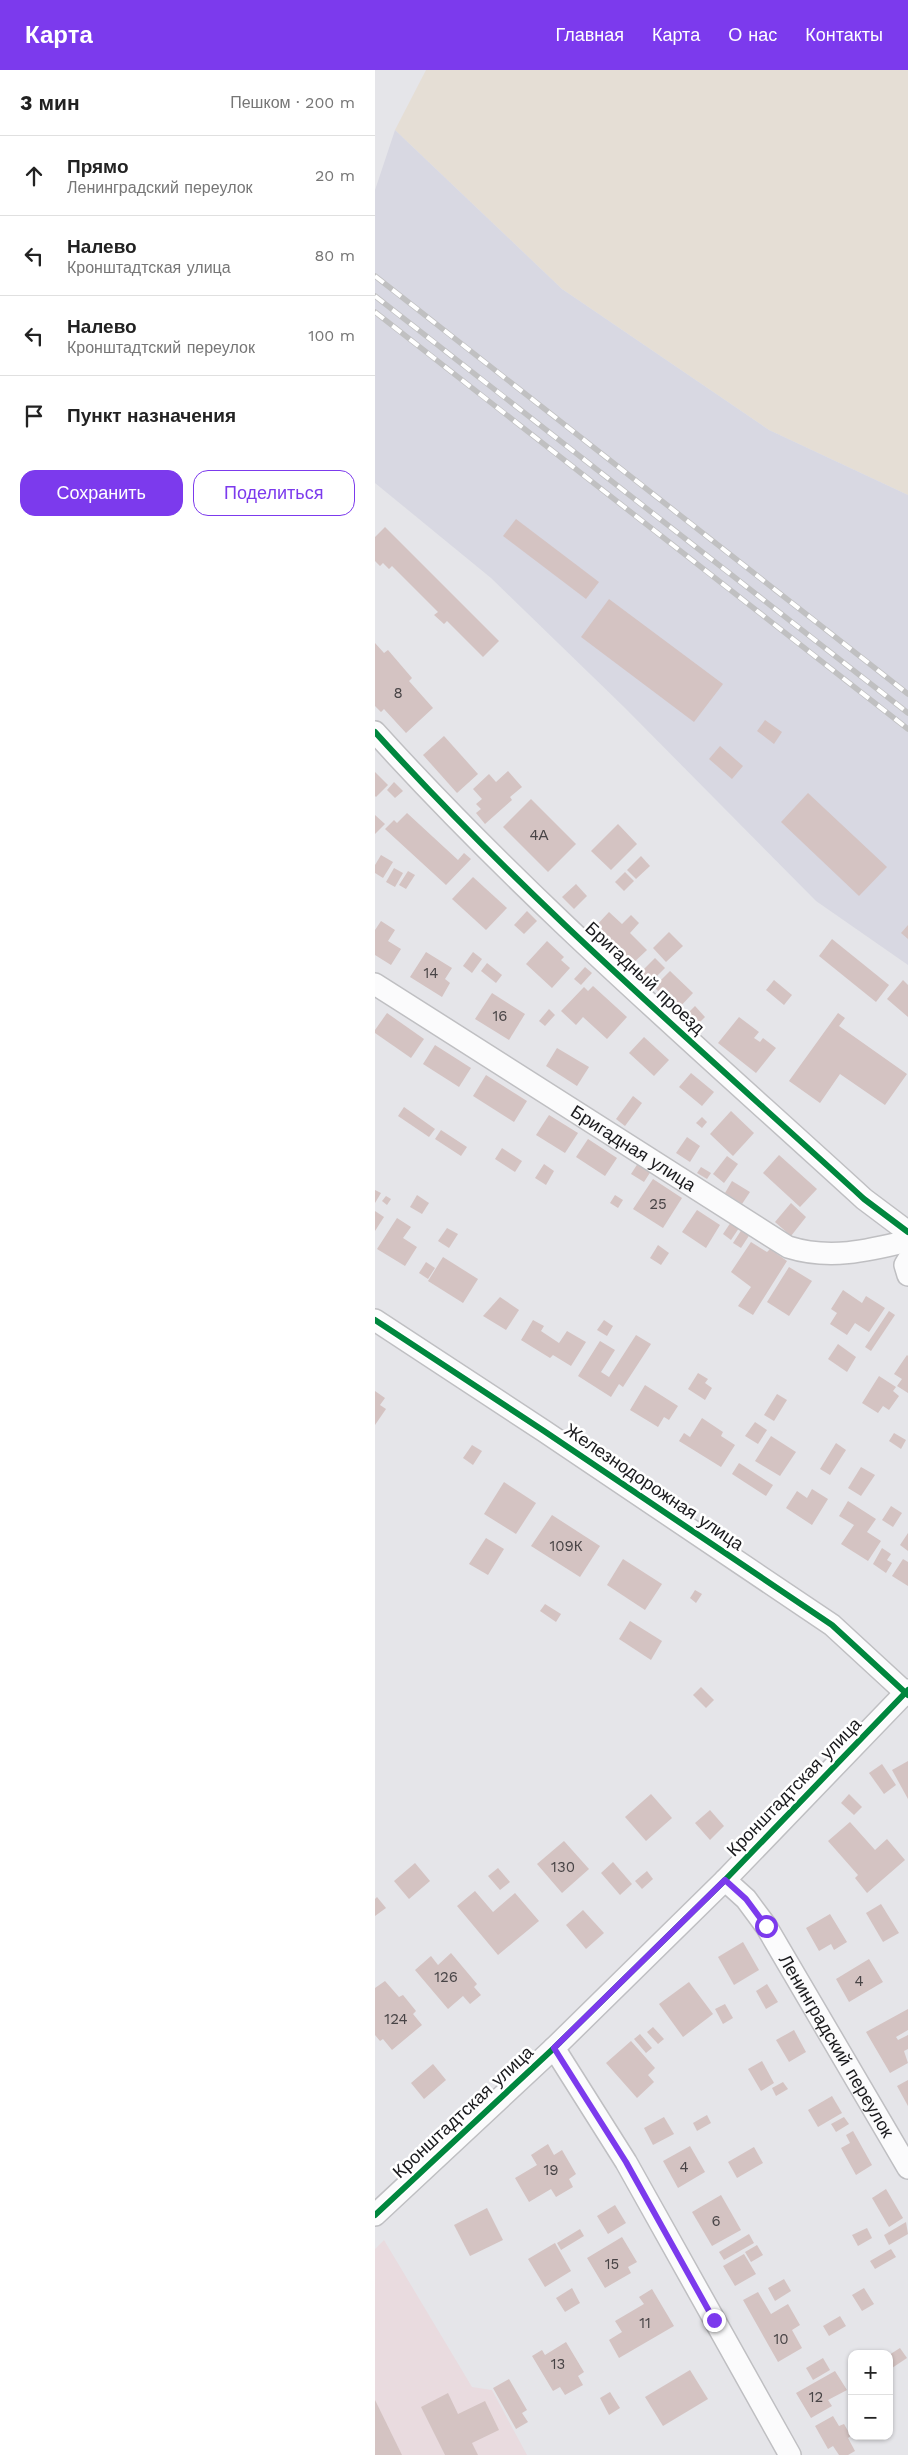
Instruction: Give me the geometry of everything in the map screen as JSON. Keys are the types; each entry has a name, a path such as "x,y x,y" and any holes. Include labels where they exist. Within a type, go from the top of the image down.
{"street":[{"name":"Бригадный проезд","path":"375,732 443,806 542,903 864,1198 908,1232"},
{"name":"Бригадная улица","path":"375,984 788,1247 809,1254 860,1252 908,1241"},
{"path":"908,1260 905,1265 908,1275"},
{"name":"Железнодорожная улица","path":"375,1320 543,1430 832,1626 907,1692"},
{"name":"Кронштадтская улица","path":"375,2214 554,2048 725,1880 907,1692"},
{"name":"Ленинградский переулок","path":"725,1880 746,1899 766,1926 908,2168"},
{"path":"554,2048 626,2162 790,2455"}],"shaded area":[{"path":"426,70 908,70 908,495 769,430 562,289 395,130"},
{"path":"395,130 562,289 769,430 908,495 908,965 816,901 624,707 491,578 375,483 375,190"},
{"path":"384,2240 472,2387 492,2390 527,2455 375,2455 375,2249"}],"building":[{"path":"516,519 599,582 586,599 503,536"},
{"path":"385,527 499,641 483,657 447,621 444,624 434,615 438,612 392,566 389,569 383,563 380,566 375,561 375,537"},
{"path":"609,599 723,684 694,722 581,637"},
{"path":"375,643 384,653 388,650 412,678 409,681 433,708 406,733 384,709 381,712 375,706"},
{"path":"765,720 782,732 774,744 757,731"},
{"path":"444,736 478,774 457,793 423,755"},
{"path":"720,746 743,766 732,779 709,759"},
{"path":"508,771 522,787 510,797 512,800 485,824 476,813 481,809 476,804 482,799 473,789 489,774 496,782"},
{"path":"375,772 388,785 376,797 375,796"},
{"path":"394,782 403,791 395,798 387,790"},
{"path":"808,793 887,867 859,896 781,822"},
{"path":"531,799 576,844 548,872 503,827"},
{"path":"407,813 458,860 464,853 471,859 446,885 385,829 394,820 397,823"},
{"path":"375,815 385,824 375,834"},
{"path":"618,824 637,844 611,870 591,851"},
{"path":"381,855 393,862 383,878 375,873 375,865"},
{"path":"641,856 650,866 636,879 627,870"},
{"path":"394,868 403,873 395,887 386,882"},
{"path":"408,871 415,875 406,889 399,885"},
{"path":"625,872 634,881 624,891 615,882"},
{"path":"473,877 507,908 486,930 452,899"},
{"path":"576,884 587,896 574,909 562,897"},
{"path":"527,911 537,921 524,934 514,925"},
{"path":"609,912 622,924 631,915 639,923 630,933 647,950 631,965 594,928"},
{"path":"381,921 395,930 388,941 401,949 391,965 375,955 375,930"},
{"path":"908,925 908,939 901,933"},
{"path":"669,932 683,946 666,962 653,948"},
{"path":"832,939 889,985 876,1002 819,956"},
{"path":"547,941 564,957 561,960 570,968 552,988 526,964"},
{"path":"426,952 452,968 445,979 450,983 442,997 410,977"},
{"path":"473,952 482,959 472,973 463,966"},
{"path":"655,958 665,968 650,983 640,973"},
{"path":"487,963 502,975 496,983 481,971"},
{"path":"585,967 592,973 581,985 574,979"},
{"path":"670,971 693,993 677,1010 654,987"},
{"path":"774,980 792,995 784,1005 766,990"},
{"path":"903,980 908,985 908,1017 887,999"},
{"path":"593,986 627,1017 607,1039 583,1017 576,1025 561,1011 584,987 588,991"},
{"path":"492,993 525,1014 509,1040 475,1019"},
{"path":"695,1006 705,1017 694,1028 684,1017"},
{"path":"549,1009 555,1015 545,1026 539,1021"},
{"path":"387,1013 424,1039 411,1058 375,1033 375,1030"},
{"path":"838,1013 845,1018 839,1026 907,1074 885,1105 840,1074 820,1103 789,1081"},
{"path":"739,1017 759,1032 754,1038 760,1042 763,1038 776,1048 756,1073 718,1043"},
{"path":"644,1037 669,1060 654,1076 629,1053"},
{"path":"435,1045 471,1068 459,1087 423,1064"},
{"path":"557,1048 589,1067 577,1086 546,1066"},
{"path":"691,1073 714,1092 702,1106 679,1087"},
{"path":"486,1075 527,1101 514,1122 473,1096"},
{"path":"633,1096 642,1103 625,1126 616,1119"},
{"path":"404,1107 435,1129 429,1137 398,1116"},
{"path":"731,1111 754,1133 733,1156 710,1134"},
{"path":"549,1115 578,1133 565,1153 536,1135"},
{"path":"702,1117 707,1122 702,1128 696,1123"},
{"path":"441,1130 467,1147 461,1156 435,1139"},
{"path":"687,1137 700,1146 690,1162 676,1153"},
{"path":"588,1139 617,1158 605,1176 576,1157"},
{"path":"502,1148 522,1161 515,1172 495,1159"},
{"path":"779,1155 817,1189 800,1207 763,1173"},
{"path":"727,1156 738,1164 724,1183 713,1174"},
{"path":"640,1160 653,1168 644,1182 631,1174"},
{"path":"544,1164 554,1171 546,1185 535,1178"},
{"path":"701,1167 711,1173 707,1179 697,1173"},
{"path":"653,1179 682,1198 663,1228 633,1209"},
{"path":"732,1181 750,1192 742,1204 725,1193"},
{"path":"375,1190 381,1193 375,1203"},
{"path":"417,1195 429,1203 422,1214 410,1207"},
{"path":"615,1195 623,1200 618,1208 610,1203"},
{"path":"386,1196 391,1199 387,1205 382,1201"},
{"path":"791,1203 806,1217 791,1236 775,1222"},
{"path":"697,1210 720,1225 706,1248 682,1232"},
{"path":"375,1211 384,1217 375,1231"},
{"path":"397,1218 411,1227 403,1238 417,1247 405,1266 377,1249"},
{"path":"733,1219 741,1225 731,1240 723,1234"},
{"path":"744,1226 752,1231 741,1248 733,1243"},
{"path":"447,1228 458,1234 449,1248 438,1241"},
{"path":"751,1242 767,1252 770,1249 787,1261 753,1315 738,1306 751,1287 731,1272"},
{"path":"658,1245 669,1253 661,1265 650,1258"},
{"path":"443,1257 478,1279 463,1303 428,1281"},
{"path":"426,1262 435,1268 428,1279 419,1273"},
{"path":"789,1267 812,1281 789,1316 767,1302"},
{"path":"843,1290 862,1303 866,1296 885,1308 869,1332 855,1323 847,1335 830,1324 837,1313 831,1309"},
{"path":"500,1297 519,1310 506,1330 483,1316"},
{"path":"889,1311 895,1315 871,1351 865,1347"},
{"path":"533,1320 544,1326 541,1331 559,1343 567,1331 586,1342 571,1366 553,1355 550,1358 521,1340"},
{"path":"604,1320 613,1326 607,1336 597,1330"},
{"path":"636,1335 651,1344 623,1387 619,1384 611,1397 578,1376 600,1341 615,1350 601,1372 609,1377"},
{"path":"838,1344 856,1357 847,1372 828,1359"},
{"path":"907,1355 908,1393 897,1386 902,1379 894,1374"},
{"path":"698,1373 708,1379 705,1383 712,1388 705,1400 688,1389"},
{"path":"879,1376 896,1387 893,1391 899,1396 889,1410 883,1406 878,1413 862,1403"},
{"path":"645,1385 678,1406 669,1420 664,1417 658,1427 630,1410"},
{"path":"375,1391 385,1398 380,1405 386,1409 375,1425"},
{"path":"777,1394 787,1400 774,1421 764,1415"},
{"path":"702,1418 723,1432 721,1436 735,1445 721,1467 679,1441 684,1433 690,1437"},
{"path":"755,1422 767,1430 758,1444 745,1436"},
{"path":"894,1433 906,1440 901,1449 889,1441"},
{"path":"771,1436 796,1452 780,1476 755,1461"},
{"path":"836,1443 846,1450 830,1475 820,1469"},
{"path":"472,1445 482,1451 473,1465 463,1458"},
{"path":"739,1463 773,1485 766,1496 732,1474"},
{"path":"861,1467 875,1475 861,1496 848,1488"},
{"path":"504,1482 536,1503 516,1534 484,1514"},
{"path":"812,1489 828,1499 812,1525 786,1508 797,1491 807,1498"},
{"path":"848,1501 876,1519 867,1532 881,1541 868,1561 841,1544 854,1525 839,1516"},
{"path":"891,1506 902,1513 893,1527 882,1520"},
{"path":"552,1515 600,1546 580,1577 531,1546"},
{"path":"908,1533 908,1551 900,1545"},
{"path":"486,1538 504,1549 488,1575 469,1564"},
{"path":"882,1548 891,1554 887,1560 892,1563 886,1573 873,1564"},
{"path":"623,1559 662,1584 645,1610 607,1585"},
{"path":"903,1559 908,1562 908,1586 892,1576"},
{"path":"695,1590 702,1594 696,1603 690,1598"},
{"path":"545,1604 561,1614 556,1622 540,1611"},
{"path":"630,1621 662,1641 651,1660 619,1639"},
{"path":"701,1687 714,1700 706,1708 693,1695"},
{"path":"908,1761 908,1799 892,1770"},
{"path":"882,1764 896,1785 884,1794 869,1773"},
{"path":"651,1794 672,1818 646,1841 625,1817"},
{"path":"849,1794 862,1807 854,1815 841,1803"},
{"path":"710,1810 724,1826 710,1840 695,1823"},
{"path":"850,1822 875,1850 887,1839 905,1860 867,1893 855,1878 858,1875 828,1841"},
{"path":"564,1841 589,1869 562,1893 537,1864"},
{"path":"613,1862 632,1884 620,1895 601,1873"},
{"path":"415,1863 430,1881 409,1899 394,1881"},
{"path":"498,1868 510,1882 500,1890 488,1876"},
{"path":"647,1871 653,1879 642,1889 635,1881"},
{"path":"475,1891 493,1912 515,1893 539,1921 498,1955 457,1906"},
{"path":"377,1897 386,1908 375,1916 375,1899"},
{"path":"881,1904 899,1933 883,1942 866,1913"},
{"path":"583,1910 604,1933 586,1949 566,1925"},
{"path":"830,1914 847,1942 834,1950 831,1944 819,1951 806,1928"},
{"path":"743,1942 759,1970 734,1985 718,1957"},
{"path":"451,1953 477,1984 474,1987 481,1995 470,2004 463,1996 448,2009 415,1970 431,1956 438,1965"},
{"path":"869,1959 883,1982 849,2002 836,1979"},
{"path":"385,1981 399,1997 403,1995 416,2011 413,2014 422,2025 392,2050 383,2039 380,2041 375,2035 375,1988"},
{"path":"689,1982 713,2014 683,2037 659,2004"},
{"path":"767,1984 778,2002 766,2009 756,1991"},
{"path":"725,2004 733,2018 723,2024 715,2009"},
{"path":"908,2009 908,2030 896,2037 898,2040 908,2035 908,2049 904,2051 908,2063 890,2073 866,2032"},
{"path":"653,2027 664,2039 658,2044 647,2032"},
{"path":"794,2030 806,2052 789,2062 776,2040"},
{"path":"640,2034 652,2048 646,2053 634,2039"},
{"path":"631,2041 655,2068 648,2075 654,2082 637,2098 606,2063"},
{"path":"762,2061 774,2083 761,2091 748,2069"},
{"path":"433,2064 446,2080 424,2099 411,2083"},
{"path":"908,2080 908,2106 897,2086"},
{"path":"783,2082 788,2089 776,2096 772,2088"},
{"path":"832,2096 842,2113 818,2127 808,2110"},
{"path":"707,2115 711,2123 697,2131 693,2123"},
{"path":"664,2117 674,2134 653,2145 644,2128"},
{"path":"844,2117 849,2124 836,2132 831,2124"},
{"path":"853,2131 872,2165 856,2175 841,2148 850,2143 846,2135"},
{"path":"548,2144 554,2155 562,2150 576,2174 569,2179 573,2187 556,2197 551,2189 529,2202 515,2178 537,2165 531,2155"},
{"path":"690,2146 705,2172 678,2188 663,2161"},
{"path":"754,2147 763,2163 737,2178 728,2162"},
{"path":"886,2189 903,2218 889,2227 872,2198"},
{"path":"721,2195 741,2230 712,2246 692,2212"},
{"path":"615,2205 626,2223 608,2234 597,2216"},
{"path":"487,2208 503,2240 470,2256 454,2225"},
{"path":"906,2222 908,2234 889,2245 884,2235"},
{"path":"867,2228 872,2238 858,2246 852,2235"},
{"path":"580,2229 584,2236 561,2250 557,2243"},
{"path":"749,2234 754,2243 724,2260 719,2252"},
{"path":"622,2237 637,2262 628,2267 631,2273 605,2288 587,2258"},
{"path":"555,2243 571,2271 545,2287 528,2259"},
{"path":"757,2245 763,2255 751,2262 745,2252"},
{"path":"891,2249 896,2257 875,2269 870,2261"},
{"path":"744,2254 756,2274 735,2286 723,2266"},
{"path":"784,2279 791,2291 775,2301 768,2288"},
{"path":"572,2288 580,2303 565,2312 556,2298"},
{"path":"864,2288 874,2304 862,2311 852,2295"},
{"path":"652,2289 674,2326 619,2358 609,2340 622,2332 615,2321 644,2304 639,2297"},
{"path":"758,2292 771,2314 788,2304 800,2325 792,2330 802,2348 778,2362 743,2300"},
{"path":"840,2316 846,2326 829,2336 823,2326"},
{"path":"566,2342 584,2372 578,2376 583,2385 565,2395 560,2387 553,2391 532,2356 542,2350 545,2355"},
{"path":"900,2348 907,2358 893,2367 893,2352"},
{"path":"823,2358 830,2370 813,2380 806,2368"},
{"path":"690,2370 708,2399 663,2426 645,2397"},
{"path":"835,2371 847,2390 828,2400 832,2406 811,2418 796,2393"},
{"path":"509,2379 527,2410 522,2413 528,2422 516,2429 493,2388"},
{"path":"610,2392 620,2408 609,2415 600,2398"},
{"path":"448,2393 458,2414 485,2401 499,2430 472,2443 478,2455 445,2455 421,2407"},
{"path":"375,2400 402,2455 375,2455"},
{"path":"833,2416 839,2426 844,2424 848,2431 848,2440 855,2451 848,2455 839,2455 833,2446 828,2449 815,2426"}],"railway":[{"path":"375,276 908,694"},
{"path":"375,296 908,713"},
{"path":"375,312 908,729"}],"cycle path":[{"path":"375,732 433,794 552,913 864,1199 908,1232"},
{"path":"375,1320 832,1625 908,1695"},
{"path":"375,2215 554,2048 725,1880 908,1690"}],"route":[{"path":"714,2320 626,2162 554,2048 725,1880 746,1899 766,1926"}]}
